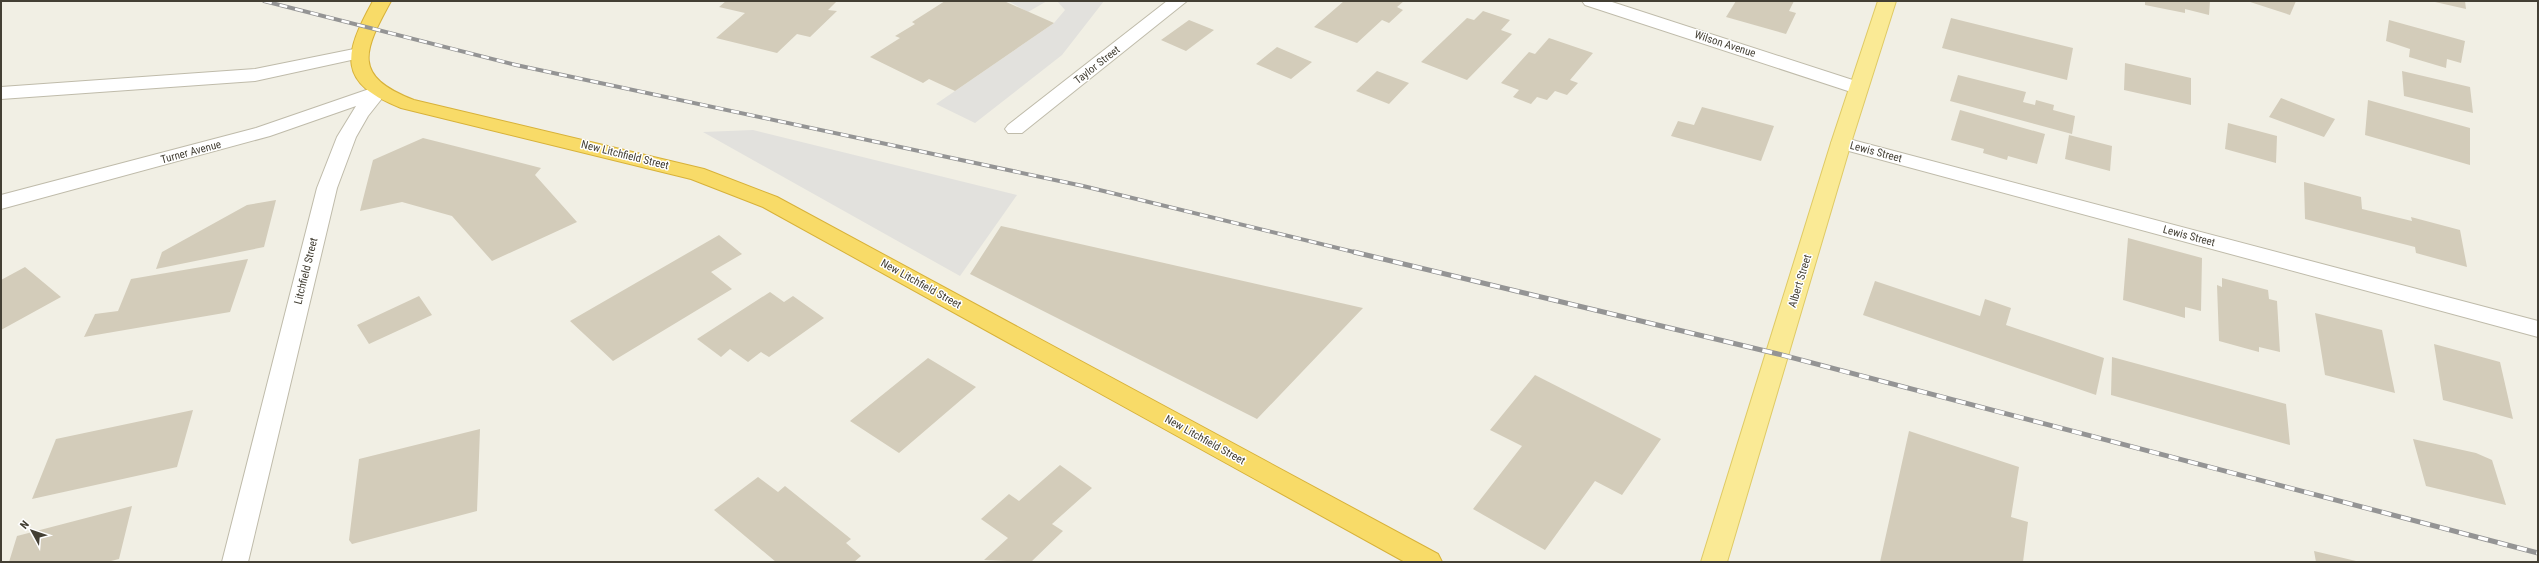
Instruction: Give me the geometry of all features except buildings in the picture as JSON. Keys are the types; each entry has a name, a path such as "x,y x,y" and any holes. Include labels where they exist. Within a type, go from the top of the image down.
{"highway":[{"path":"378,92 363,75 359,53 366,27 382,1"},
{"name":"New Litchfield Street","path":"378,92 408,104 697,174 770,202 1429,562"}],"main road":[{"name":"Albert Street","path":"1714,562 1841,143 1887,1"}],"street":[{"name":"Taylor Street","path":"1015,129 1178,1"},
{"name":"Wilson Avenue","path":"1591,1 1858,88"},
{"path":"1,93 255,75 359,53"},
{"name":"Turner Avenue","path":"1,202 263,132 378,92"},
{"name":"Litchfield Street","path":"235,562 327,188 346,136 359,114 378,92"},
{"name":"Lewis Street","path":"1841,143 2538,329"}],"shaded area":[{"path":"1008,1 1047,1 1028,12"},
{"path":"1057,1 1104,1 1062,55 975,123 936,104 1054,23 1065,10"},
{"path":"753,130 1017,195 960,276 703,132"}],"railway":[{"path":"264,1 516,65 1083,186 1358,253"},
{"path":"1354,252 1778,354 2538,553"}]}
